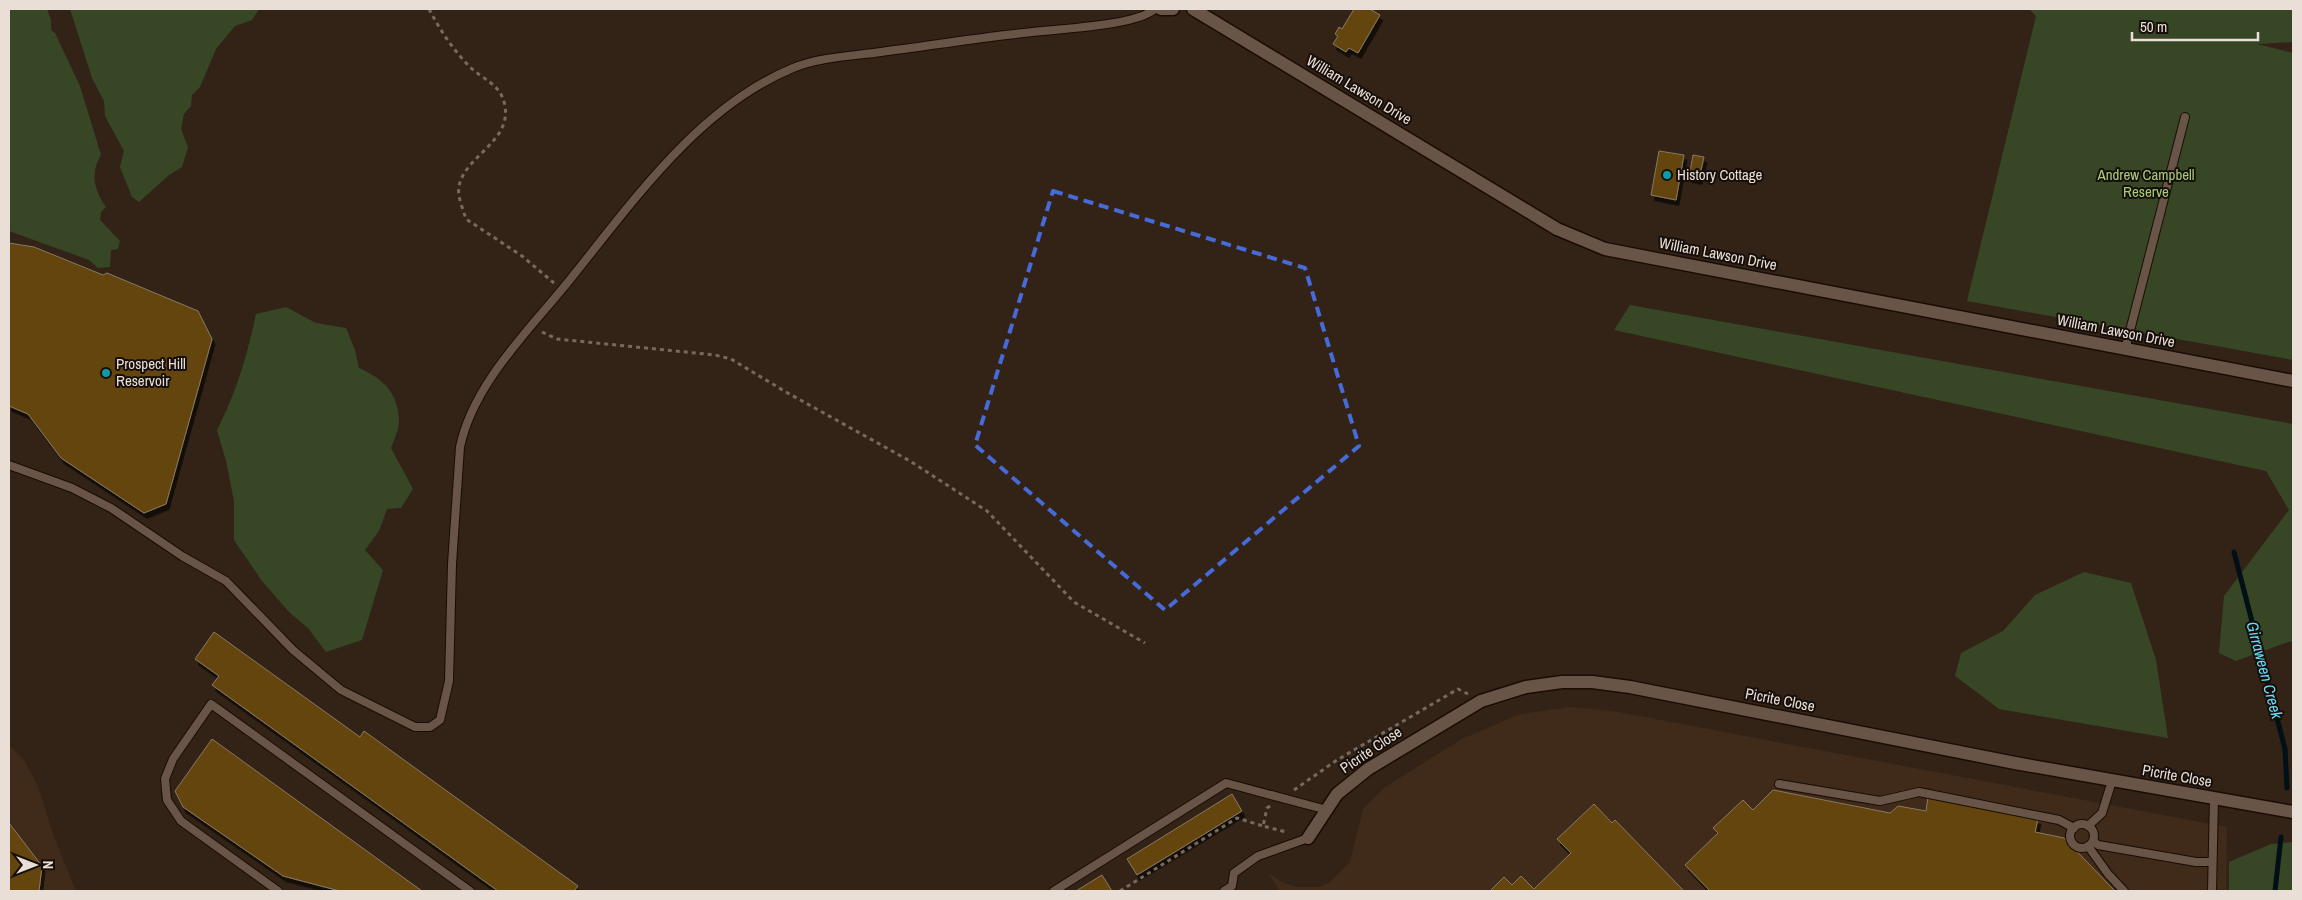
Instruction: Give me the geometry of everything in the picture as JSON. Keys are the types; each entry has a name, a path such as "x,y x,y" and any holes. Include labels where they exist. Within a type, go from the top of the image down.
{"street":[{"path":"1161,9 1173,9"},
{"name":"William Lawson Drive","path":"1194,9 1557,229 1604,249 2293,381"},
{"name":"Picrite Close","path":"1308,838 1337,794 1368,769 1482,701 1526,687 1562,682 1592,682 2112,781 2293,812"}],"lane":[{"path":"9,464 72,488 112,508 182,556 226,581 293,650 341,690 415,727 430,727 440,720 449,681 452,564 460,447 463,429 476,402 499,366 658,173 699,131 731,103 795,67 842,57 973,38 1103,24 1146,16 1155,9"},
{"path":"2125,350 2185,117"},
{"path":"278,891 181,821 167,800 165,779 173,759 210,704 470,891"},
{"path":"2088,826 2102,813 2112,781"},
{"path":"1054,891 1226,783 1327,810"},
{"path":"1779,784 1880,801 1919,792 2059,820 2074,828"},
{"path":"2212,891 2214,799"},
{"path":"2124,891 2108,874 2090,843 2093,831 2088,826 2081,824 2074,828 2071,835 2073,842 2079,847 2090,843 2196,862 2212,862"},
{"path":"1224,891 1233,889 1234,873 1258,856 1308,838"}],"path":[{"path":"429,9 443,35 470,67 493,83 500,92 505,108 503,126 493,142 463,172 458,187 466,219 522,256 562,290"},
{"path":"534,324 544,333 557,339 588,340 715,355 731,359 910,461 986,511 1074,602 1145,643"},
{"path":"1263,826 1267,808 1281,798 1337,760 1458,689 1482,701"},
{"path":"1120,891 1237,818 1308,838"}],"highlighted area":[{"path":"1053,191 1305,268 1359,446 1165,610 975,445"}],"shaded area":[{"path":"1570,707 1613,711 2227,827 2226,891 1280,891 1269,874 1282,882 1296,887 1319,887 1330,882 1350,862 1363,809 1385,787 1462,739 1520,714"},
{"path":"9,745 24,760 38,786 54,837 76,891 9,891"}],"green space":[{"path":"9,9 47,9 51,20 51,30 55,33 80,86 101,155 95,168 95,181 96,188 106,207 101,212 100,220 120,241 118,249 111,250 110,267 98,268 89,260 9,231"},
{"path":"70,9 259,9 252,20 235,26 216,49 200,87 192,95 191,106 184,114 181,129 188,147 182,167 169,175 139,202 132,197 120,167 124,151 105,116 104,101 92,78"},
{"name":"Andrew Campbell Reserve","path":"2029,9 2293,9 2293,42 2257,44 2293,53 2293,360 1967,301 2036,16"},
{"path":"1630,305 2293,424 2293,645 2291,641 2236,661 2219,653 2224,596 2289,510 2266,471 1614,330"},
{"path":"286,307 316,323 346,328 355,350 359,368 375,377 388,388 396,402 399,421 391,448 413,489 401,508 387,509 379,531 365,550 383,570 362,640 326,652 308,628 290,613 262,581 234,540 234,501 226,461 217,430 241,373 256,314"},
{"path":"2084,572 2131,583 2156,660 2168,738 1999,709 1955,676 1961,653 2003,631 2035,595"},
{"path":"2293,842 2293,891 2229,891 2229,862 2271,844"}],"building":[{"path":"1354,9 1370,9 1380,15 1358,53 1349,48 1346,52 1333,44 1338,36 1335,34 1339,27 1342,29"},
{"name":"History Cottage","path":"1659,151 1684,155 1676,200 1651,195"},
{"path":"1693,155 1704,157 1699,179 1689,177"},
{"name":"Prospect Hill Reservoir","path":"9,243 34,247 103,275 107,273 198,311 212,339 166,504 144,513 61,458 28,414 9,406"},
{"path":"214,632 360,737 364,731 578,886 574,891 498,891 212,685 219,676 195,659"},
{"path":"212,739 422,891 340,891 283,876 183,807 175,791"},
{"path":"1773,790 1890,813 1898,806 1926,811 1928,797 2038,819 2035,832 2064,838 2115,891 1710,891 1685,865 1718,833 1713,828 1743,800 1753,810"},
{"path":"1232,794 1242,811 1137,875 1127,859"},
{"path":"1594,804 1612,823 1615,820 1684,891 1490,891 1504,877 1512,885 1521,876 1534,889 1571,853 1557,839"},
{"path":"9,823 42,866 39,891 9,891"},
{"path":"1102,875 1112,891 1076,891"}],"waterway":[{"name":"Girraween Creek","path":"2234,552 2285,749 2287,788"},
{"name":"Girraween Creek","path":"2275,891 2281,837"}],"place":[{"name":"History Cottage","path":"1667,175"},
{"name":"Prospect Hill Reservoir","path":"106,373"}]}
